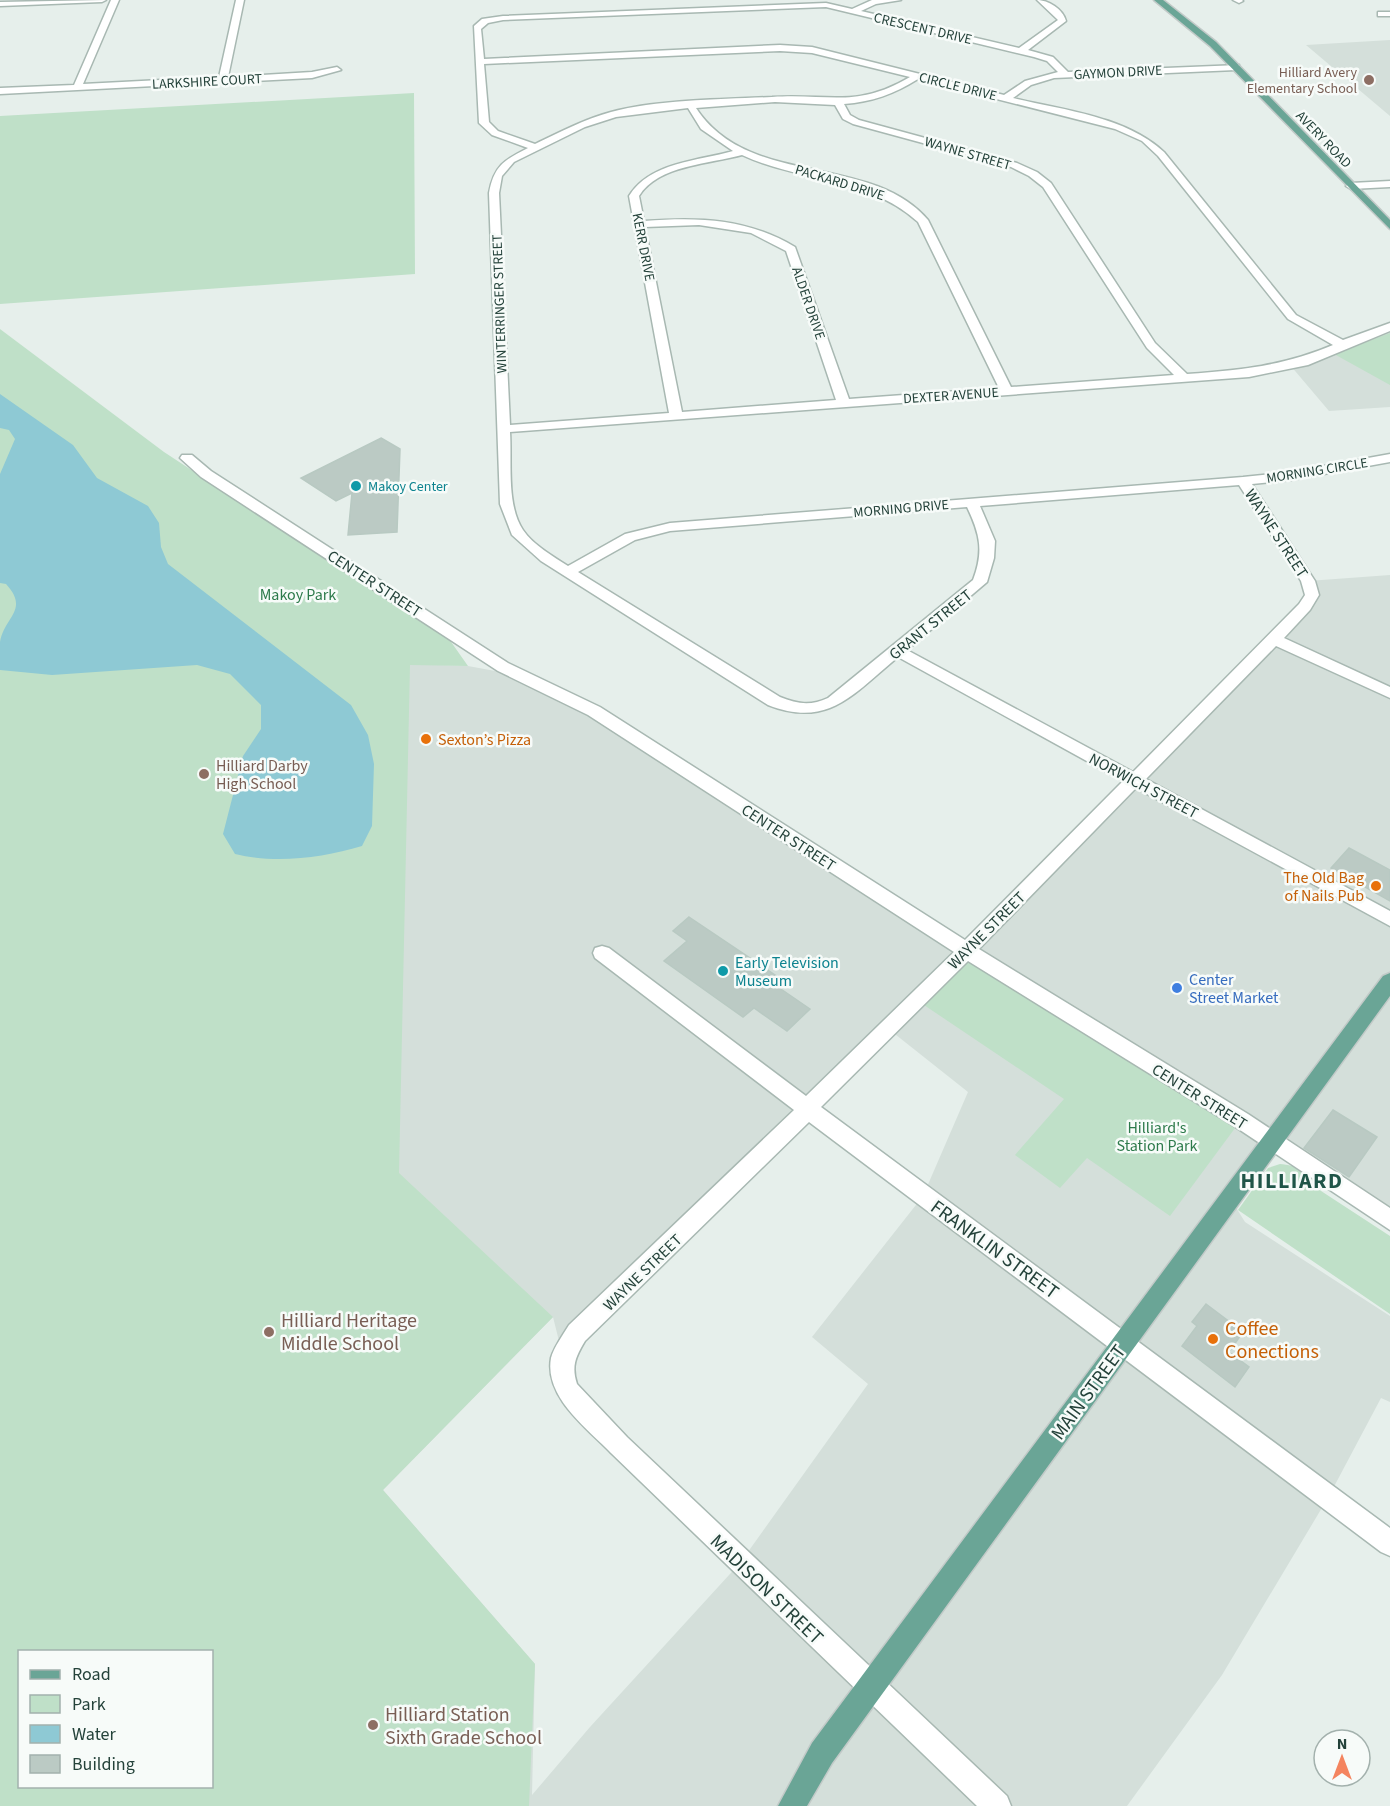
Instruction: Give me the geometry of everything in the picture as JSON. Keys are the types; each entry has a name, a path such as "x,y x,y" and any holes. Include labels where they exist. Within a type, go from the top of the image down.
{"main road":[{"name":"AVERY ROAD","path":"1158,0 1201,33 1236,67 1390,226"},
{"name":"MAIN STREET","path":"792,1806 822,1753 1390,981"}],"street":[{"path":"0,4 102,0"},
{"path":"77,87 115,0"},
{"path":"223,80 240,0"},
{"path":"853,11 874,2 897,0"},
{"path":"1021,51 1062,21 1061,16 1041,0"},
{"name":"CRESCENT DRIVE","path":"478,62 477,28 485,21 503,18 813,4 853,11 1050,59 1066,75"},
{"name":"CIRCLE DRIVE","path":"478,62 796,48 828,53 1118,127 1145,139 1161,154 1292,317 1342,345"},
{"path":"478,62 484,123 495,133 534,147"},
{"name":"GAYMON DRIVE","path":"1006,98 1038,78 1236,67"},
{"name":"LARKSHIRE COURT","path":"0,91 312,75 337,70"},
{"name":"WINTERRINGER STREET","path":"808,710 790,708 774,701 546,558 517,532 507,504 494,193 497,175 511,160 534,147 582,125 614,114 690,105 775,99 838,102 871,98 891,92 918,76"},
{"name":"WAYNE STREET","path":"838,102 846,117 856,122 1014,165 1034,174 1047,185 1151,345 1184,378"},
{"name":"PACKARD DRIVE","path":"690,105 693,113 712,135 741,152 869,189 902,202 923,220 1007,391"},
{"name":"KERR DRIVE","path":"676,416 634,196 636,188 651,177 741,152"},
{"path":"1351,186 1390,184"},
{"name":"ALDER DRIVE","path":"639,224 703,220 740,224 771,235 791,249 844,404"},
{"name":"DEXTER AVENUE","path":"504,429 1249,373 1304,362 1390,327"},
{"name":"CENTER STREET","path":"187,458 206,474 503,667 594,711 965,949 1272,1141 1390,1220"},
{"name":"MORNING CIRCLE","path":"1243,481 1291,476 1390,458"},
{"name":"WAYNE STREET","path":"563,1357 577,1334 808,1110 821,1092 1135,781 1305,607 1312,595 1308,581 1243,481"},
{"name":"MORNING DRIVE","path":"568,571 630,537 659,528 1243,481"},
{"name":"GRANT STREET","path":"808,710 834,702 981,582 990,556 989,540 971,502"},
{"path":"1274,639 1390,693"},
{"name":"NORWICH STREET","path":"898,651 1390,919"},
{"name":"FRANKLIN STREET","path":"602,953 808,1110 1390,1543"},
{"name":"MADISON STREET","path":"563,1357 562,1374 568,1391 644,1469 997,1806"}],"shaded area":[{"name":"Hilliard Avery Elementary School","path":"1390,40 1390,116 1306,45"},
{"path":"1390,327 1390,407 1329,411 1290,365"},
{"path":"0,380 410,664 468,666 517,675 576,701 965,949 1305,607 1308,581 1390,575 1390,1220 1273,1141 1230,1198 1245,1222 1390,1316 1390,1402 1381,1398 1329,1496 1222,1675 1127,1806 0,1806","holes":["886,1027 968,1092 923,1196 812,1337 868,1384 740,1563 590,1727 532,1795 535,1664 383,1490 553,1317 563,1357"]}],"green space":[{"path":"414,93 415,274 0,304 0,116"},
{"name":"Makoy Park","path":"0,329 164,452 449,639 468,666 410,665 399,1173 553,1317 383,1490 535,1664 529,1806 0,1806"},
{"path":"1390,333 1390,385 1334,354"},
{"name":"Hilliard's Station Park","path":"965,949 1241,1120 1170,1216 1087,1158 1060,1188 1015,1155 1064,1099 915,999"},
{"path":"1280,1164 1292,1166 1309,1174 1317,1183 1318,1189 1390,1236 1390,1314 1238,1210 1268,1168"}],"water":[{"path":"0,394 73,445 97,478 148,506 159,523 161,547 168,564 351,705 368,735 374,764 372,826 362,846 331,854 299,858 267,859 235,854 223,834 243,756 261,729 261,705 230,674 197,665 52,675 0,670 2,633 14,613 16,601 6,584 0,583 0,474 15,439 9,430 0,428"}],"building":[{"name":"Makoy Center","path":"381,438 400,449 397,532 348,535 352,493 336,501 301,478"},
{"name":"The Old Bag of Nails Pub","path":"1349,848 1390,870 1390,901 1331,868"},
{"name":"Early Television Museum","path":"689,917 784,981 778,987 810,1009 787,1031 754,1008 743,1017 664,961 687,941 673,931"},
{"path":"1333,1110 1377,1137 1349,1177 1304,1148"},
{"name":"Coffee Conections","path":"1206,1304 1243,1332 1229,1352 1249,1367 1235,1387 1182,1346 1197,1326 1192,1322"}],"place":[{"name":"Hilliard Avery Elementary School","path":"1369,80"},
{"name":"Makoy Center","path":"356,486"},
{"name":"Sexton’s Pizza","path":"426,739"},
{"name":"Hilliard Darby High School","path":"204,774"},
{"name":"The Old Bag of Nails Pub","path":"1376,886"},
{"name":"Early Television Museum","path":"723,971"},
{"name":"Center Street Market","path":"1177,988"},
{"name":"Hilliard Heritage Middle School","path":"269,1332"},
{"name":"Coffee Conections","path":"1213,1339"},
{"name":"Hilliard Station Sixth Grade School","path":"373,1725"}],"district":[{"name":"HILLIARD","path":"1292,1180"}]}
